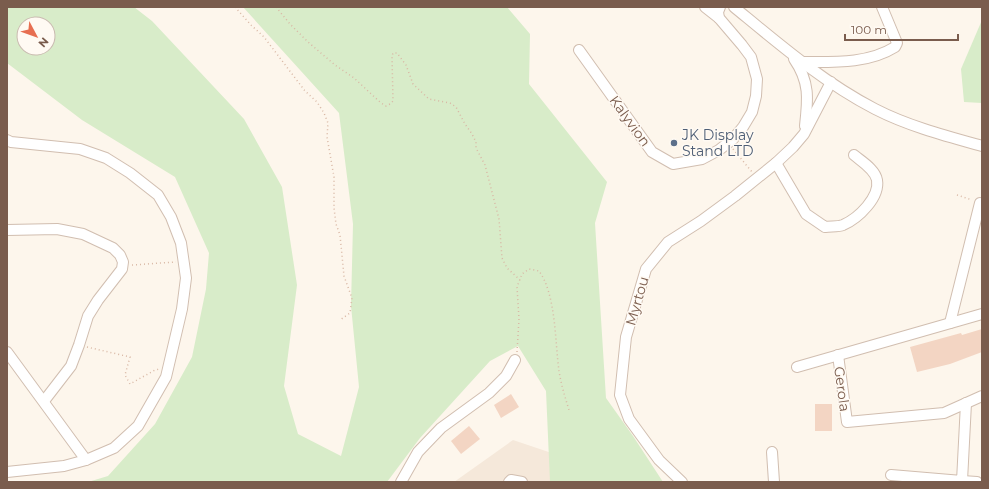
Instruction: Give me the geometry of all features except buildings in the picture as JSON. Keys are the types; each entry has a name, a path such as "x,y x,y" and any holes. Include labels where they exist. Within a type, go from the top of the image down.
{"street":[{"name":"Kalyvion","path":"579,50 652,152 673,164 702,159 719,150 728,143 743,127 752,112 756,96 757,79 751,57 719,18 706,7"},
{"path":"719,18 718,12 720,7"},
{"path":"734,7 802,62 858,100 892,116 948,137 982,146"},
{"path":"802,62 838,62 870,58 895,47 897,44 882,7"},
{"path":"789,52 802,70 806,84 808,106 804,134"},
{"name":"Myrtou","path":"682,482 659,460 629,419 620,395 626,337 646,269 668,242 701,221 776,163 793,147 804,134 831,82"},
{"path":"7,140 11,142 80,149 106,158 130,173 158,195 171,217 181,243 186,278 182,309 166,377 138,426 114,448 86,460 64,466 7,472"},
{"path":"776,163 806,214 825,227 843,225 864,210 876,193 877,179 872,171 854,155"},
{"path":"950,323 980,202"},
{"path":"7,230 57,229 83,234 113,248 120,255 123,262 122,270 98,300 88,316 71,366 44,401"},
{"path":"797,367 982,314"},
{"path":"7,352 86,460"},
{"name":"Gerola","path":"838,355 847,422 944,413 966,403"},
{"path":"401,482 418,452 441,428 493,389 506,376 515,360"},
{"path":"962,480 966,403 982,396"},
{"path":"772,452 774,482"},
{"path":"890,475 977,482"},
{"path":"509,482 511,480 522,482"}],"path":[{"path":"235,7 250,25 264,37 306,91 317,102 328,123 327,136 334,177 334,208 336,224 340,235 344,276 352,298 350,313 340,320"},
{"path":"276,7 304,38 335,65 354,78 381,104 386,106 393,101 392,56 393,53 397,53 406,65 413,84 423,94 429,99 450,102 456,107 472,134 476,142 476,148 485,164 499,219 502,258 507,268 520,280"},
{"path":"728,143 751,171"},
{"path":"957,195 980,202"},
{"path":"122,265 184,262"},
{"path":"515,360 518,346 519,319 517,287 522,274 529,269 539,271 545,278 552,304 559,373 569,410"},
{"path":"79,345 130,357 125,375 130,384 155,370 169,367"}],"shaded area":[{"path":"513,440 638,482 454,482"}],"green space":[{"path":"7,7 134,7 152,21 244,119 282,187 297,285 284,386 298,434 341,456 359,387 351,306 353,224 339,113 243,7 507,7 530,34 529,84 607,182 595,223 606,398 663,482 550,482 546,391 518,346 490,361 420,438 387,482 88,482 108,476 155,424 192,357 206,289 209,253 175,177 82,120 7,63"},
{"path":"982,20 982,103 964,102 961,69"}],"place":[{"name":"JK Display Stand LTD","path":"674,143"}]}
